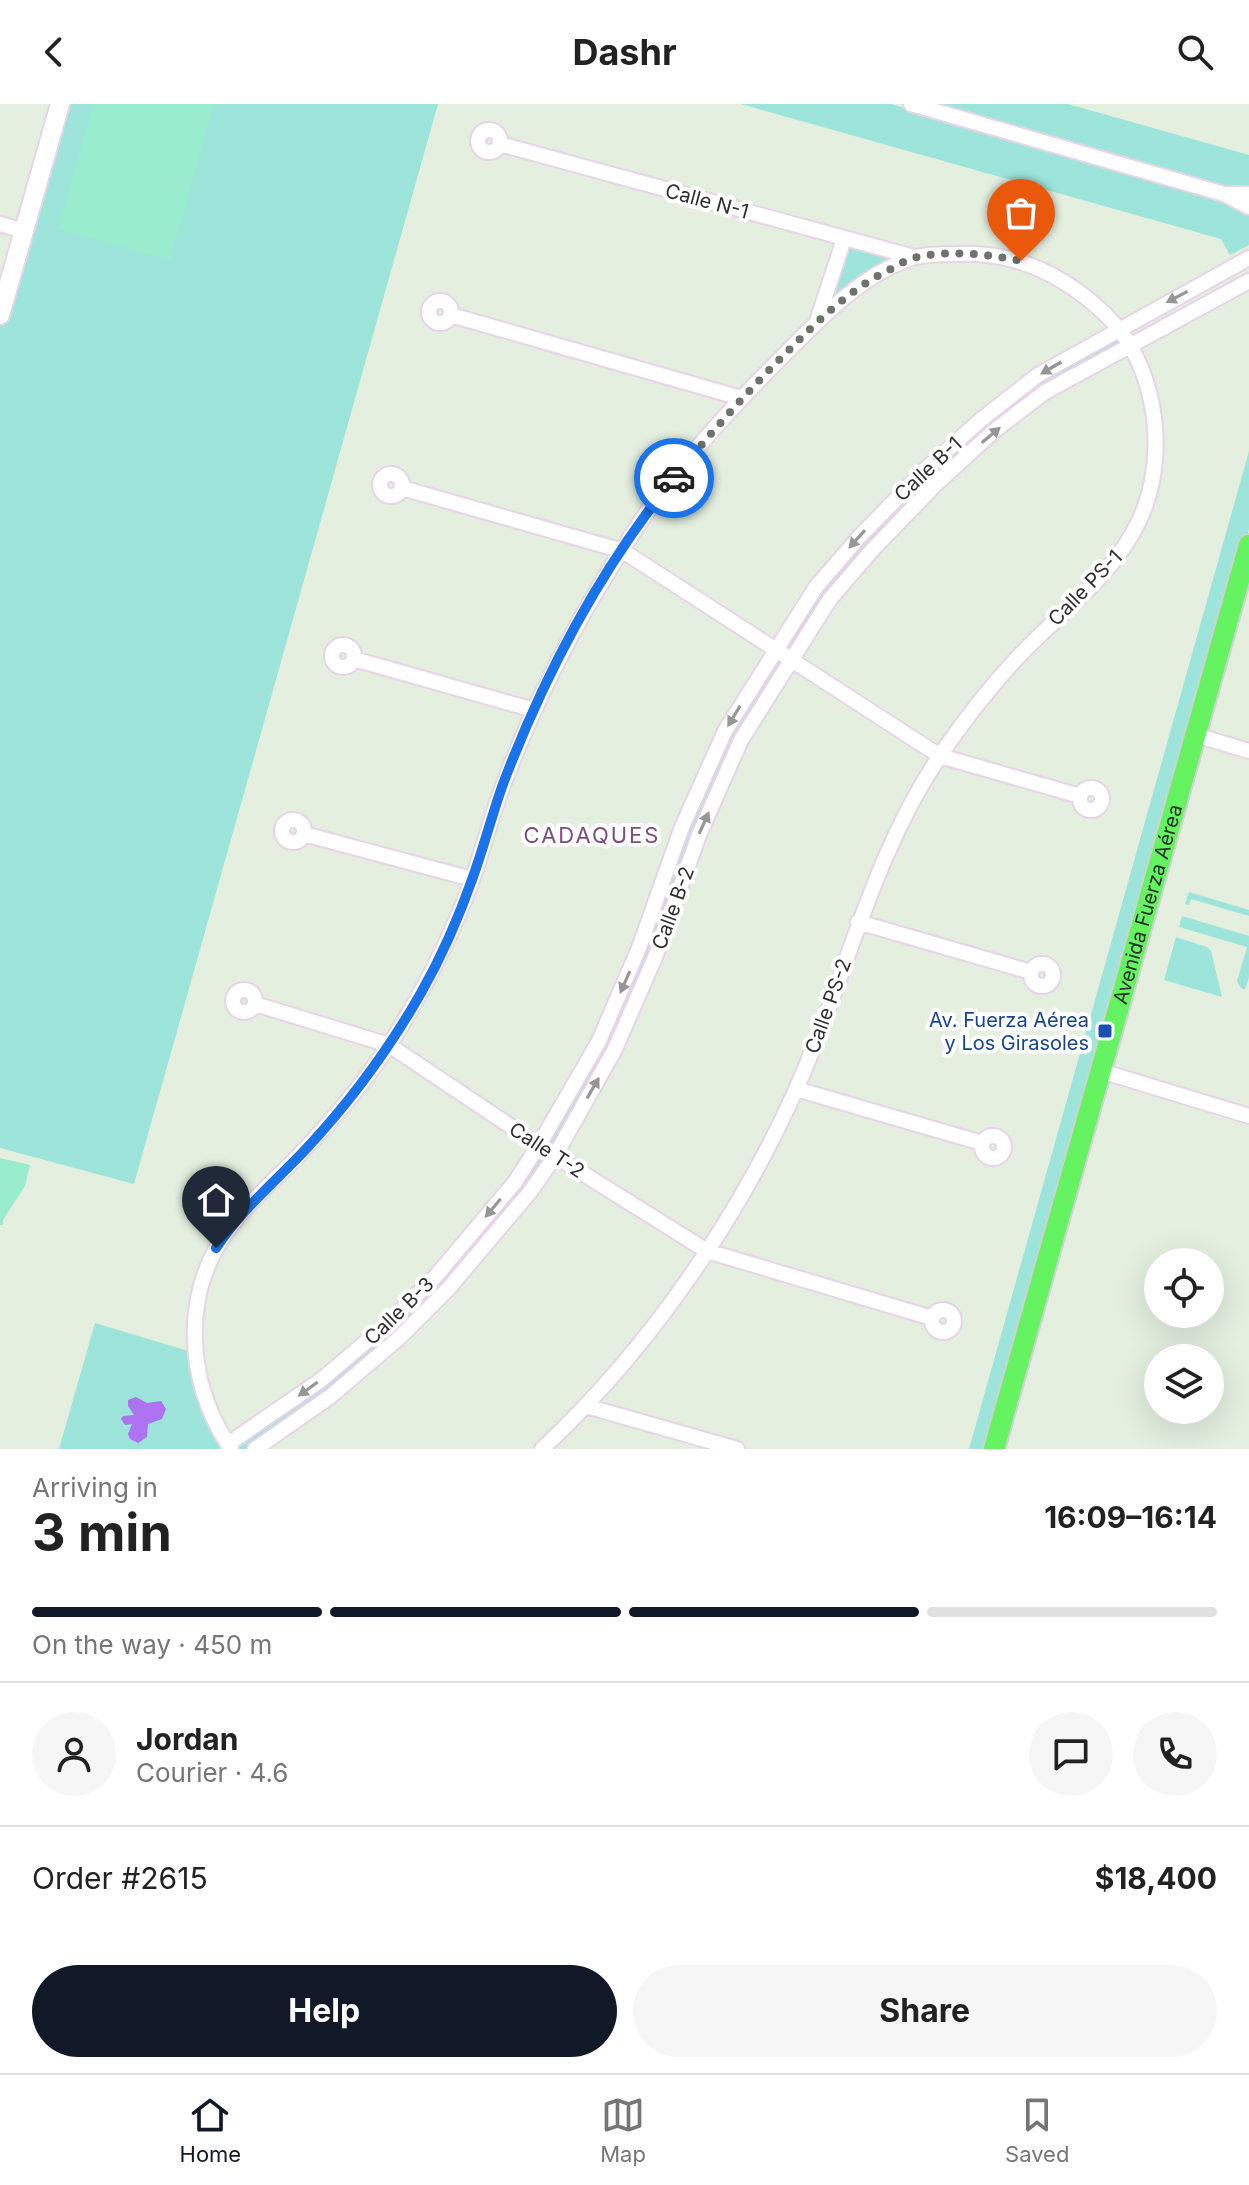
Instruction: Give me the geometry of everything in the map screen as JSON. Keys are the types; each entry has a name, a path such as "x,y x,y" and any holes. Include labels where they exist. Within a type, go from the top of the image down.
{"main road":[{"path":"0,315 60,104"},
{"name":"Avenida Fuerza Aérea","path":"1006,1449 1201,736 1249,545"},
{"name":"Avenida Fuerza Aérea","path":"1201,736 1249,588"},
{"name":"Avenida Fuerza Aérea","path":"994,1449 1107,1073"}],"street":[{"path":"911,104 1224,194 1249,207"},
{"name":"Calle N-1","path":"500,144 914,257"},
{"path":"1224,194 1249,194"},
{"path":"0,224 24,231"},
{"path":"817,322 844,239"},
{"name":"Calle PS-1","path":"914,257 983,253 1021,261 1060,278 1098,307 1131,344 1145,380 1156,434 1150,492 1137,526 1119,558 1014,661 974,708 940,756"},
{"path":"230,1446 212,1420 199,1380 195,1353 196,1309 206,1269 229,1228 306,1149 350,1098 389,1045 421,993 451,934 502,786 534,710 587,607 654,502 741,398 817,322 842,299 914,257"},
{"name":"Calle B-1","path":"775,649 816,587 860,536 928,467 983,418 1038,375 1249,258"},
{"name":"Calle B-1","path":"790,659 830,599 874,548 938,482 994,431 1045,392 1249,281"},
{"path":"451,315 741,398"},
{"path":"928,467 938,482"},
{"path":"402,488 623,551 940,756 1080,796"},
{"name":"Calle B-2","path":"539,1145 599,1041 639,948 682,827 725,731 775,649"},
{"path":"354,659 534,710"},
{"name":"Calle B-2","path":"555,1156 615,1049 656,955 699,835 741,740 790,659"},
{"path":"1201,736 1249,751"},
{"name":"Calle PS-2","path":"542,1449 586,1406 641,1341 707,1251 770,1142 817,1040 875,877 940,756"},
{"path":"304,834 472,879"},
{"path":"858,922 1031,972"},
{"name":"Calle T-2","path":"255,1004 389,1045 555,1156 707,1251 932,1318"},
{"path":"1107,1073 1249,1116"},
{"path":"796,1089 982,1143"},
{"name":"Calle B-3","path":"230,1446 321,1380 388,1323 436,1276 515,1182 539,1145"},
{"name":"Calle B-3","path":"255,1449 331,1396 400,1337 449,1288 530,1192 555,1156"},
{"path":"388,1323 400,1337"},
{"path":"586,1406 737,1449"}],"shaded area":[{"path":"60,104 438,104 134,1184 0,1148 0,315"},
{"path":"741,104 891,104 1227,201 1249,211 1249,245 1230,255 1221,239"},
{"path":"911,104 1068,104 1249,155 1249,194"},
{"path":"844,239 914,257 817,322"},
{"path":"1119,328 1131,344 994,431 830,599 741,740 656,955 555,1156 400,1337 255,1449 59,1449 95,1323 195,1353 228,1444 356,1352 515,1182 599,1041 725,731 816,587 983,418"},
{"path":"1249,451 1249,529 990,1449 969,1449"},
{"path":"1249,545 1249,588 1006,1449 994,1449"},
{"path":"1189,892 1249,910 1249,916 1191,899 1189,905 1185,904"},
{"path":"1182,916 1249,936 1249,977 1245,990 1237,981 1247,947 1179,927"},
{"path":"1176,937 1211,951 1222,997 1164,980"},
{"path":"136,1397 147,1403 161,1401 166,1409 162,1419 148,1424 147,1437 138,1443 128,1434 132,1424 125,1425 121,1419 134,1415 128,1400"}],"green space":[{"path":"93,104 214,104 170,260 58,229"},
{"path":"0,1158 30,1165 25,1186 3,1220 3,1225 0,1225"}],"way so far":[{"path":"674,478 741,398 817,322 842,299 882,273 914,257 983,253 1021,261"}],"place":[{"name":"Av. Fuerza Aérea y Los Girasoles","path":"1105,1031"}],"district":[{"name":"CADAQUES","path":"592,835"}],"route":[{"path":"216,1248 244,1211 306,1149 350,1098 389,1045 421,993 451,934 502,786 559,657 594,595 654,502 674,478"}]}
